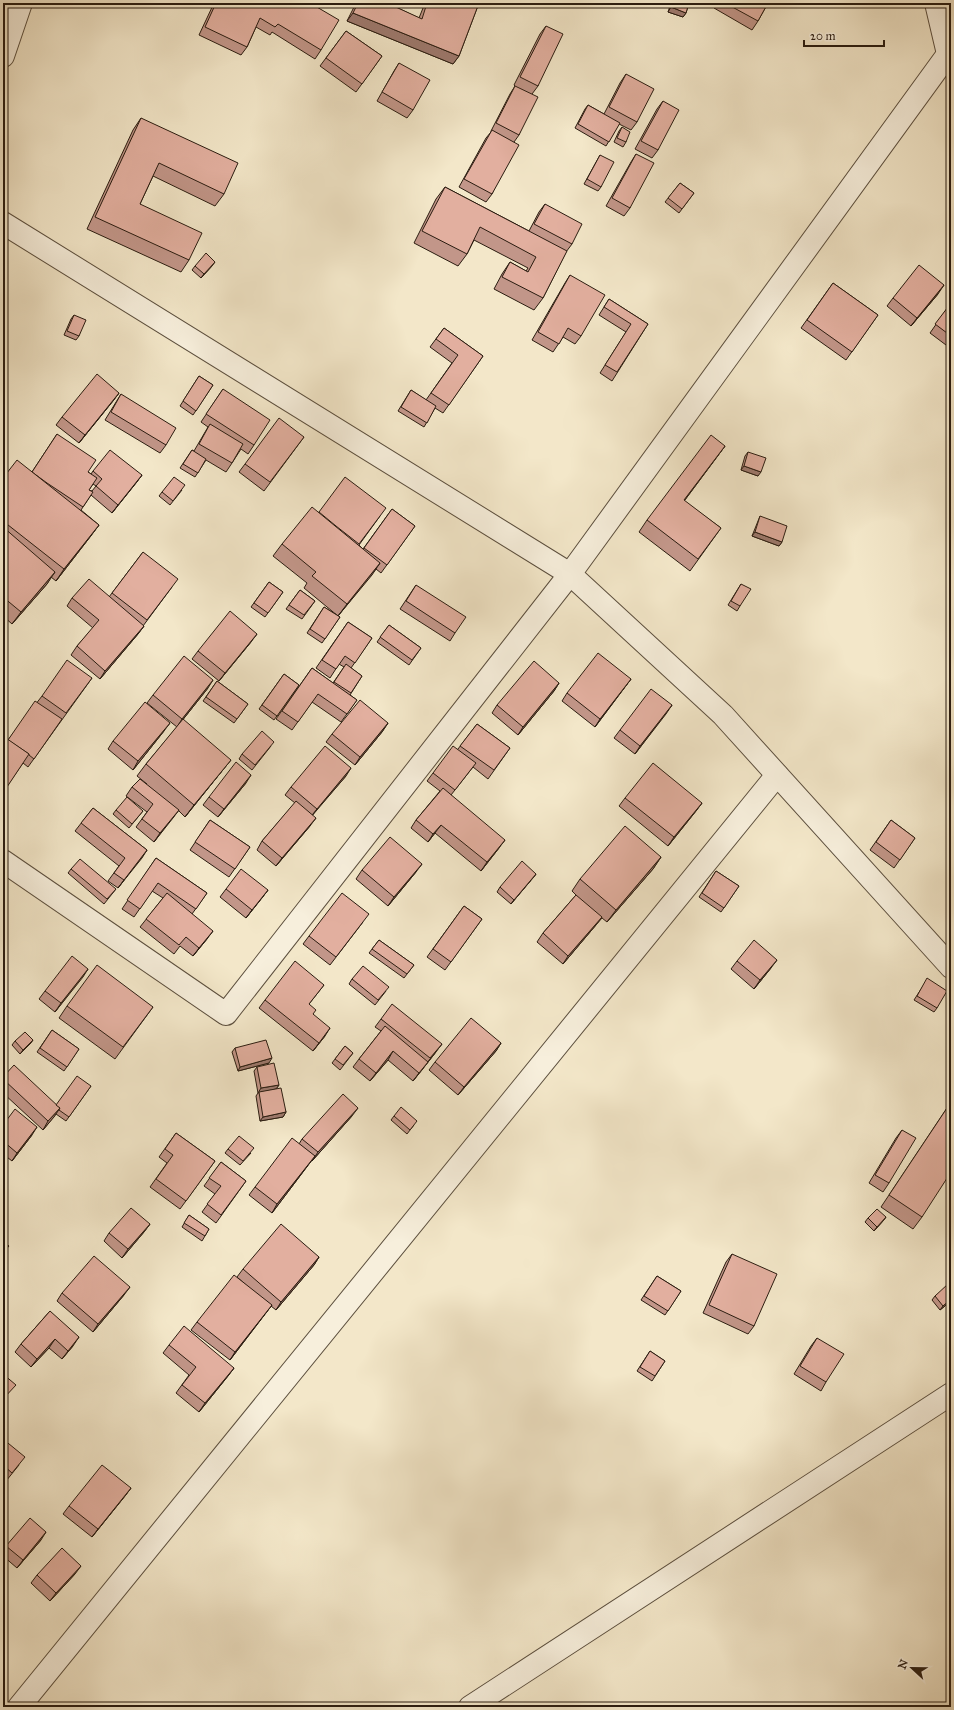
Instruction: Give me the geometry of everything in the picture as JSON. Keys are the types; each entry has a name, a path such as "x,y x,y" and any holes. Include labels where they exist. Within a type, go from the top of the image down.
{"street":[{"path":"3,56 21,3"},
{"path":"3,861 226,1014 570,574 950,55 936,3"},
{"path":"3,223 570,574 723,715 951,967"},
{"path":"19,1707 777,775"},
{"path":"470,1707 951,1394"}],"building":[{"path":"216,3 310,3 339,20 321,50 278,24 275,27 260,18 247,47 205,27"},
{"path":"358,3 387,3 422,19 427,3 479,3 459,56 353,13"},
{"path":"672,3 689,3 686,13 671,7"},
{"path":"725,3 768,3 758,21"},
{"path":"546,26 563,34 538,86 520,77"},
{"path":"346,31 382,56 362,84 326,58"},
{"path":"399,63 430,80 413,110 382,92"},
{"path":"626,74 654,89 637,122 609,107"},
{"path":"515,86 538,97 519,135 496,123"},
{"path":"663,101 679,110 658,150 641,141"},
{"path":"588,105 620,123 609,142 578,124"},
{"path":"141,118 238,163 224,194 159,163 140,204 202,233 189,260 95,217"},
{"path":"622,127 630,132 626,142 617,138"},
{"path":"492,130 519,145 492,194 464,179"},
{"path":"636,154 654,163 630,208 612,198"},
{"path":"600,155 614,162 601,187 587,179"},
{"path":"680,183 694,193 682,209 668,198"},
{"path":"445,187 567,251 543,298 502,277 510,262 528,272 536,257 480,227 467,254 422,231"},
{"path":"545,204 582,224 572,244 534,224"},
{"path":"206,253 215,262 204,274 195,266"},
{"path":"919,265 944,285 917,318 893,298"},
{"path":"570,275 605,295 581,336 568,328 559,344 538,332"},
{"path":"833,283 878,315 852,352 807,320"},
{"path":"609,299 648,324 617,372 605,365 631,324 604,307"},
{"path":"951,303 951,336 935,324"},
{"path":"74,315 86,320 79,336 67,331"},
{"path":"444,328 483,356 449,405 431,393 458,355 436,339"},
{"path":"97,374 119,393 85,435 62,417"},
{"path":"199,376 213,385 196,411 183,401"},
{"path":"223,389 270,420 254,445 206,414"},
{"path":"411,390 436,406 427,423 401,407"},
{"path":"121,394 176,428 166,445 111,412"},
{"path":"279,418 304,437 270,482 245,464"},
{"path":"210,424 243,444 232,463 199,444"},
{"path":"57,434 96,460 88,472 97,478 89,490 93,492 83,507 32,472"},
{"path":"711,435 725,446 684,500 721,528 698,559 647,520"},
{"path":"110,450 142,475 118,505 96,486 102,479 93,471"},
{"path":"192,450 206,459 198,473 183,464"},
{"path":"748,452 766,458 761,472 744,466"},
{"path":"17,460 99,525 64,569 3,521 3,478"},
{"path":"174,477 185,485 173,501 162,492"},
{"path":"345,477 386,508 359,544 319,512"},
{"path":"312,507 380,563 347,604 312,576 316,572 282,544"},
{"path":"392,509 415,526 387,565 364,548"},
{"path":"760,516 787,526 782,542 755,532"},
{"path":"3,527 55,572 21,612 3,597"},
{"path":"143,552 178,579 147,620 112,593"},
{"path":"89,579 144,626 105,671 77,646 99,620 72,598"},
{"path":"269,582 283,592 268,613 254,603"},
{"path":"741,584 751,589 740,606 731,601"},
{"path":"416,585 466,617 455,633 406,601"},
{"path":"300,590 315,601 304,615 289,605"},
{"path":"324,607 340,617 325,639 310,629"},
{"path":"230,611 257,634 225,673 198,651"},
{"path":"348,622 372,638 355,663 345,656 336,669 322,660"},
{"path":"389,625 421,648 412,660 380,637"},
{"path":"598,653 631,679 600,719 567,693"},
{"path":"184,656 213,680 182,719 153,695"},
{"path":"67,660 92,678 66,713 42,696"},
{"path":"534,661 559,683 523,727 497,705"},
{"path":"346,664 362,676 351,693 334,682"},
{"path":"312,668 357,700 347,714 318,694 298,722 282,711"},
{"path":"284,674 299,685 277,716 262,705"},
{"path":"217,681 248,704 237,719 206,697"},
{"path":"651,689 672,705 640,746 620,730"},
{"path":"360,700 388,723 360,757 332,734"},
{"path":"35,701 62,719 34,759 8,740"},
{"path":"145,702 170,723 138,761 113,741"},
{"path":"183,719 231,760 194,805 146,764"},
{"path":"477,724 510,748 494,770 460,746"},
{"path":"262,731 274,742 255,765 242,754"},
{"path":"3,736 29,754 7,787 3,785"},
{"path":"325,746 351,768 317,809 291,787"},
{"path":"453,746 476,763 455,790 433,773"},
{"path":"236,762 251,775 224,809 209,797"},
{"path":"653,763 702,803 674,837 625,798"},
{"path":"140,779 179,810 160,833 142,819 153,804 132,787"},
{"path":"443,788 505,840 487,862 441,825 433,834 416,820"},
{"path":"127,797 143,811 132,824 116,810"},
{"path":"296,801 316,818 282,858 262,841"},
{"path":"93,808 147,850 124,880 114,873 125,858 81,823"},
{"path":"210,820 250,847 235,869 195,842"},
{"path":"891,820 915,838 900,860 876,842"},
{"path":"625,826 661,857 616,910 580,879"},
{"path":"390,837 422,864 394,897 362,870"},
{"path":"156,858 207,893 196,909 158,883 140,909 127,900"},
{"path":"80,859 116,889 107,899 71,869"},
{"path":"522,861 536,874 514,900 500,887"},
{"path":"241,869 268,890 252,910 226,889"},
{"path":"716,871 739,886 724,908 702,893"},
{"path":"167,893 213,931 199,948 186,937 179,945 146,919"},
{"path":"342,893 369,914 336,957 309,936"},
{"path":"576,895 602,917 568,956 543,933"},
{"path":"464,906 482,919 451,962 433,949"},
{"path":"379,940 414,965 407,974 372,949"},
{"path":"754,940 777,960 760,980 737,961"},
{"path":"72,956 88,969 61,1003 45,991"},
{"path":"295,961 324,985 309,1004 316,1010 313,1014 330,1028 319,1043 265,1000"},
{"path":"97,965 153,1007 123,1047 67,1006"},
{"path":"363,966 389,987 378,1000 352,979"},
{"path":"927,978 947,991 937,1008 917,996"},
{"path":"392,1004 442,1044 430,1058 381,1019"},
{"path":"471,1018 501,1043 464,1087 435,1062"},
{"path":"385,1026 428,1062 419,1073 393,1051 376,1073 359,1059"},
{"path":"52,1030 79,1049 67,1067 40,1048"},
{"path":"25,1032 33,1040 23,1050 15,1041"},
{"path":"266,1040 272,1058 240,1067 235,1048"},
{"path":"345,1046 353,1053 343,1065 335,1059"},
{"path":"274,1063 279,1085 261,1088 257,1067"},
{"path":"14,1065 60,1108 48,1121 3,1079 3,1077"},
{"path":"77,1076 91,1086 69,1117 59,1110 60,1108 56,1105"},
{"path":"281,1088 286,1112 263,1117 259,1092"},
{"path":"343,1094 358,1108 318,1152 302,1139"},
{"path":"949,1105 951,1106 951,1172 922,1217 889,1195"},
{"path":"401,1107 417,1121 410,1130 394,1116"},
{"path":"15,1109 37,1127 17,1153 3,1141 3,1125"},
{"path":"902,1130 916,1138 889,1183 875,1175"},
{"path":"176,1133 215,1161 186,1201 156,1179 173,1155 165,1149"},
{"path":"239,1136 254,1148 243,1161 228,1149"},
{"path":"292,1138 315,1156 277,1204 255,1187"},
{"path":"221,1162 246,1181 221,1215 207,1204 221,1186 209,1178"},
{"path":"131,1208 150,1224 128,1249 109,1233"},
{"path":"877,1209 886,1217 877,1227 868,1218"},
{"path":"189,1215 209,1229 205,1236 184,1223"},
{"path":"281,1224 319,1257 281,1302 243,1269"},
{"path":"3,1241 9,1246 3,1253"},
{"path":"732,1254 777,1274 754,1326 709,1305"},
{"path":"94,1256 130,1287 98,1324 62,1293"},
{"path":"234,1275 272,1305 235,1352 197,1322"},
{"path":"657,1276 681,1291 668,1311 644,1296"},
{"path":"948,1284 951,1288 951,1299 943,1306 935,1296"},
{"path":"50,1311 79,1337 68,1351 55,1339 37,1359 21,1344"},
{"path":"184,1326 234,1368 205,1403 182,1385 196,1367 169,1345"},
{"path":"817,1338 844,1354 826,1382 800,1366"},
{"path":"650,1351 665,1361 655,1376 640,1367"},
{"path":"3,1374 16,1385 3,1399"},
{"path":"3,1439 25,1457 12,1473 3,1465"},
{"path":"102,1465 131,1488 98,1529 69,1506"},
{"path":"30,1518 46,1532 23,1560 6,1546"},
{"path":"62,1548 81,1566 56,1593 37,1575"}]}
